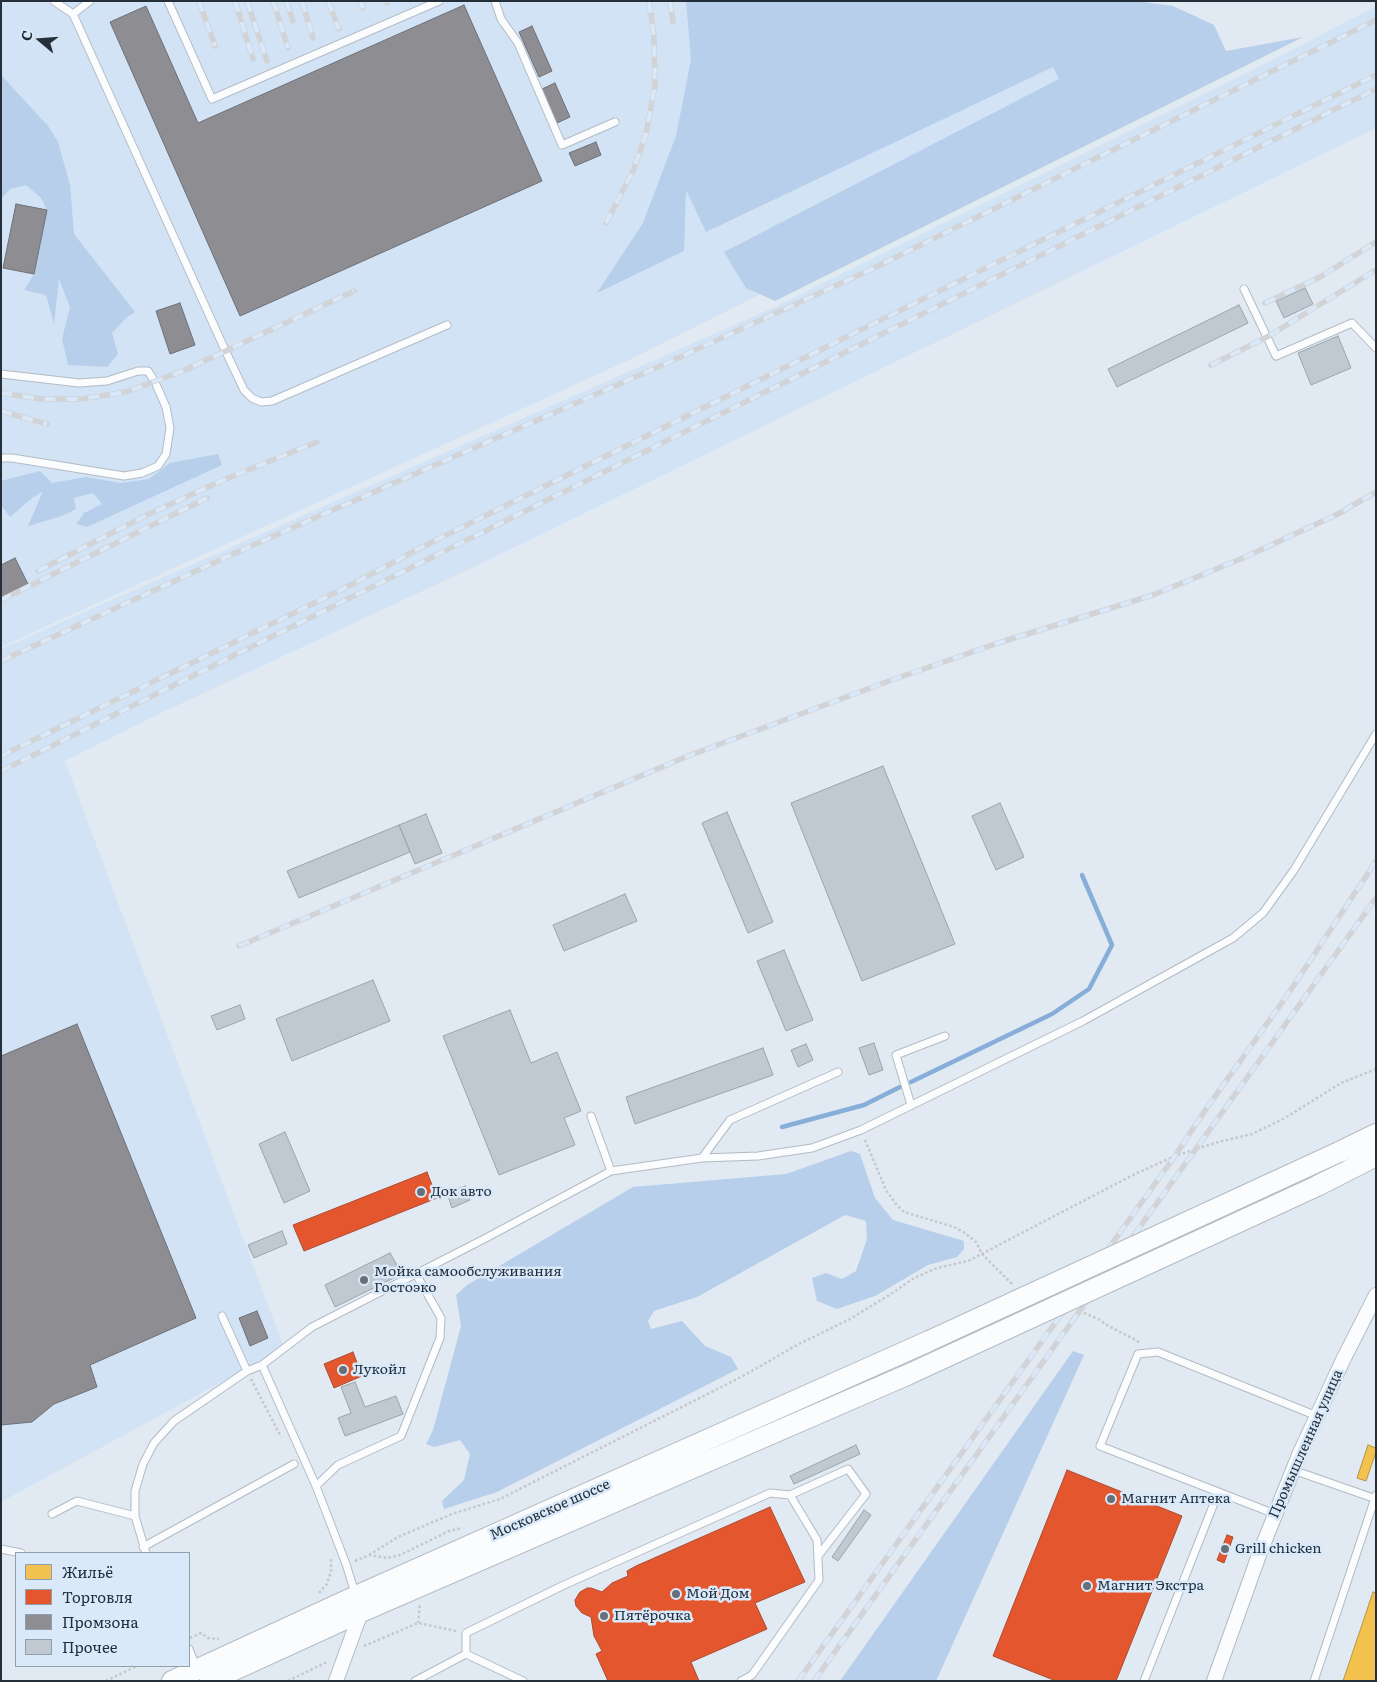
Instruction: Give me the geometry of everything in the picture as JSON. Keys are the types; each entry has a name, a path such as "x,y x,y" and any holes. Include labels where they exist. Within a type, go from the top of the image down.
{"main road":[{"name":"Московское шоссе","path":"172,1681 204,1675 1376,1134"},
{"name":"Московское шоссе","path":"359,1604 907,1375 1316,1186 1376,1156"}],"street":[{"name":"Промышленная улица","path":"1214,1681 1259,1555 1293,1470 1376,1295"},
{"path":"336,1681 359,1604"}],"lane":[{"path":"54,1 74,14 225,350 244,390 252,398 261,402 272,401 447,325"},
{"path":"168,1 212,99 439,1"},
{"path":"495,1 501,20 518,43 562,145 616,122"},
{"path":"74,14 92,2"},
{"path":"1244,289 1276,356 1352,323 1376,348"},
{"path":"1,374 79,383 107,381 138,370 148,371 166,407 170,428 166,454 158,466 142,473 124,476 12,458 1,458"},
{"path":"294,1464 144,1550 135,1516 135,1491 143,1464 154,1443 174,1421 247,1371 262,1365 312,1327 610,1171 702,1158 758,1156 812,1148 861,1130 1082,1021 1233,938 1262,913 1294,870 1376,734"},
{"path":"911,1105 896,1055 945,1036"},
{"path":"702,1158 730,1120 838,1072"},
{"path":"591,1116 610,1171"},
{"path":"316,1486 338,1465 401,1436 440,1338 441,1318 416,1274"},
{"path":"222,1316 247,1371"},
{"path":"1275,1514 1100,1446 1138,1354 1158,1352 1317,1416"},
{"path":"262,1365 316,1486 359,1604"},
{"path":"466,1654 466,1633 622,1558 770,1493 790,1495 848,1469 866,1494 818,1556"},
{"path":"1293,1470 1375,1498 1314,1681"},
{"path":"1144,1681 1218,1493"},
{"path":"740,1681 752,1675 819,1580 817,1540 790,1495"},
{"path":"52,1514 77,1500 135,1516"},
{"path":"1,1549 16,1552"},
{"path":"190,1651 204,1675"},
{"path":"466,1654 505,1677 523,1681"},
{"path":"415,1681 466,1654"}],"path":[{"path":"331,1571 369,1555 398,1537 443,1518 500,1498 741,1377 850,1318 914,1278 938,1268 968,1261 1070,1206 1175,1156 1218,1142 1252,1134 1285,1118 1341,1083 1376,1069"},
{"path":"861,1130 886,1190 896,1204 904,1212 954,1227 965,1233 976,1242 982,1254"},
{"path":"247,1371 282,1438"},
{"path":"369,1555 387,1558 400,1555"},
{"path":"319,1593 327,1584 331,1571 330,1556"},
{"path":"418,1624 421,1598"},
{"path":"288,1681 345,1653 418,1624 466,1633"},
{"path":"190,1638 201,1633 208,1638 222,1640"},
{"path":"106,1681 135,1667"}],"shaded area":[{"path":"1,1 1022,1 1192,78 631,359 1,647"},
{"path":"686,1 1135,1 1173,6 1214,25 1226,51 1303,37 775,301 746,288 724,252 1059,79 1053,67 706,232 686,190 684,251 597,293 643,223 676,136 691,60"},
{"path":"1376,6 1376,128 478,565 163,712 65,761 284,1348 1,1502 1,649 775,307 1292,50"},
{"path":"1,75 48,126 58,142 70,185 74,234 135,312 126,318 112,333 118,354 107,367 68,365 62,339 70,307 59,279 54,324 46,295 24,290 34,274 47,210 41,198 26,185 10,189 1,199"},
{"path":"218,454 222,465 87,527 76,524 84,513 102,504 93,493 74,498 76,509 62,516 28,526 43,491 10,517 1,505 1,481 40,471 52,483 86,477 121,483 149,479 170,463"},
{"path":"851,1151 860,1154 875,1198 893,1220 964,1241 964,1249 957,1257 928,1265 875,1296 837,1309 817,1301 812,1278 826,1273 842,1279 856,1271 867,1239 866,1221 845,1215 697,1297 654,1311 648,1321 651,1329 682,1321 705,1346 731,1357 738,1369 497,1492 444,1509 442,1501 464,1480 470,1454 460,1440 434,1447 426,1444 433,1430 461,1326 456,1295 467,1285 633,1187 786,1174"},
{"path":"1073,1351 1084,1355 936,1681 840,1681"}],"building: Жильё":[{"path":"1368,1445 1376,1448 1376,1452 1366,1481 1357,1478"},
{"path":"1373,1592 1376,1593 1376,1681 1343,1681"}],"building: Торговля":[{"path":"427,1172 437,1198 304,1251 293,1225"},
{"name":"Лукойл","path":"353,1352 362,1376 334,1388 324,1364"},
{"name":"Магнит Экстра","path":"1067,1470 1182,1516 1116,1681 1056,1681 993,1656"},
{"name":"Мой Дом","path":"770,1507 805,1582 755,1603 767,1629 691,1662 699,1681 608,1681 596,1654 602,1651 594,1636 591,1617 582,1613 576,1606 575,1600 580,1592 591,1588 602,1592 612,1583 628,1576 627,1571 636,1566"},
{"name":"Grill chicken","path":"1227,1535 1233,1537 1224,1563 1217,1560"}],"building: Промзона":[{"path":"464,5 542,181 240,316 110,22 146,6 198,123"},
{"path":"532,26 552,71 539,77 519,32"},
{"path":"555,83 570,117 557,123 542,89"},
{"path":"596,142 601,155 575,166 569,153"},
{"path":"16,204 47,210 34,274 3,268"},
{"path":"180,303 195,345 170,354 156,311"},
{"path":"15,558 28,584 1,598 1,565"},
{"path":"77,1024 196,1318 90,1365 97,1387 54,1404 32,1422 1,1425 1,1056"},
{"path":"257,1311 268,1338 250,1346 239,1318"}],"building: Прочее":[{"path":"1305,288 1313,304 1284,318 1276,301"},
{"path":"1239,305 1248,323 1117,387 1108,369"},
{"path":"1338,336 1351,368 1311,385 1298,353"},
{"path":"883,766 955,944 862,981 791,803"},
{"path":"1000,803 1024,857 996,870 972,816"},
{"path":"727,812 773,922 748,933 702,823"},
{"path":"426,814 442,853 415,864 399,825"},
{"path":"399,825 410,852 299,898 287,871"},
{"path":"625,894 637,921 564,951 553,925"},
{"path":"784,950 813,1020 786,1031 757,961"},
{"path":"373,980 390,1021 292,1061 276,1019"},
{"path":"240,1005 245,1019 217,1030 211,1016"},
{"path":"510,1010 531,1063 557,1052 581,1111 564,1118 575,1145 499,1175 443,1036"},
{"path":"874,1043 883,1070 869,1075 859,1048"},
{"path":"806,1044 813,1060 798,1067 791,1050"},
{"path":"763,1048 773,1075 635,1124 626,1097"},
{"path":"285,1132 310,1191 284,1203 259,1144"},
{"path":"465,1186 470,1200 452,1208 447,1193"},
{"path":"282,1231 287,1244 254,1258 248,1245"},
{"name":"Мойка самообслуживания Гостоэко","path":"390,1253 402,1274 335,1307 325,1285"},
{"path":"355,1382 365,1407 396,1396 403,1414 345,1436 338,1418 351,1413 341,1387"},
{"path":"856,1445 860,1454 794,1484 790,1476"},
{"path":"864,1510 871,1515 838,1561 832,1557"}],"waterway":[{"path":"911,1082 1052,1014 1089,989 1112,945 1082,875"},
{"path":"782,1127 864,1105 900,1087"}],"railway":[{"path":"199,1 215,46"},
{"path":"235,1 253,59"},
{"path":"247,1 267,61"},
{"path":"273,1 288,48"},
{"path":"286,1 293,21"},
{"path":"302,1 313,38"},
{"path":"328,1 339,29"},
{"path":"360,1 363,8"},
{"path":"606,223 633,171 646,134 655,85 654,37 649,1"},
{"path":"670,1 673,22"},
{"path":"1,661 233,554 667,363 870,270 1376,20"},
{"path":"1,756 345,588 422,547 1376,75"},
{"path":"1,771 1376,89"},
{"path":"1265,303 1320,277 1376,242"},
{"path":"1211,365 1267,337 1376,270"},
{"path":"1,393 42,399 81,399 126,392 185,370 354,291"},
{"path":"1,411 47,424"},
{"path":"38,571 145,516 221,481 317,442"},
{"path":"239,946 688,756 889,681 998,643 1153,595 1243,558 1338,514 1376,492"},
{"path":"1,600 207,498"},
{"path":"798,1681 1175,1156 1286,997 1376,861"},
{"path":"814,1681 1376,898"}],"place":[{"name":"Док авто","path":"421,1192"},
{"name":"Мойка самообслуживания Гостоэко","path":"364,1280"},
{"name":"Лукойл","path":"343,1370"},
{"name":"Магнит Аптека","path":"1111,1499"},
{"name":"Grill chicken","path":"1225,1549"},
{"name":"Магнит Экстра","path":"1087,1586"},
{"name":"Мой Дом","path":"676,1594"},
{"name":"Пятёрочка","path":"604,1616"}]}
